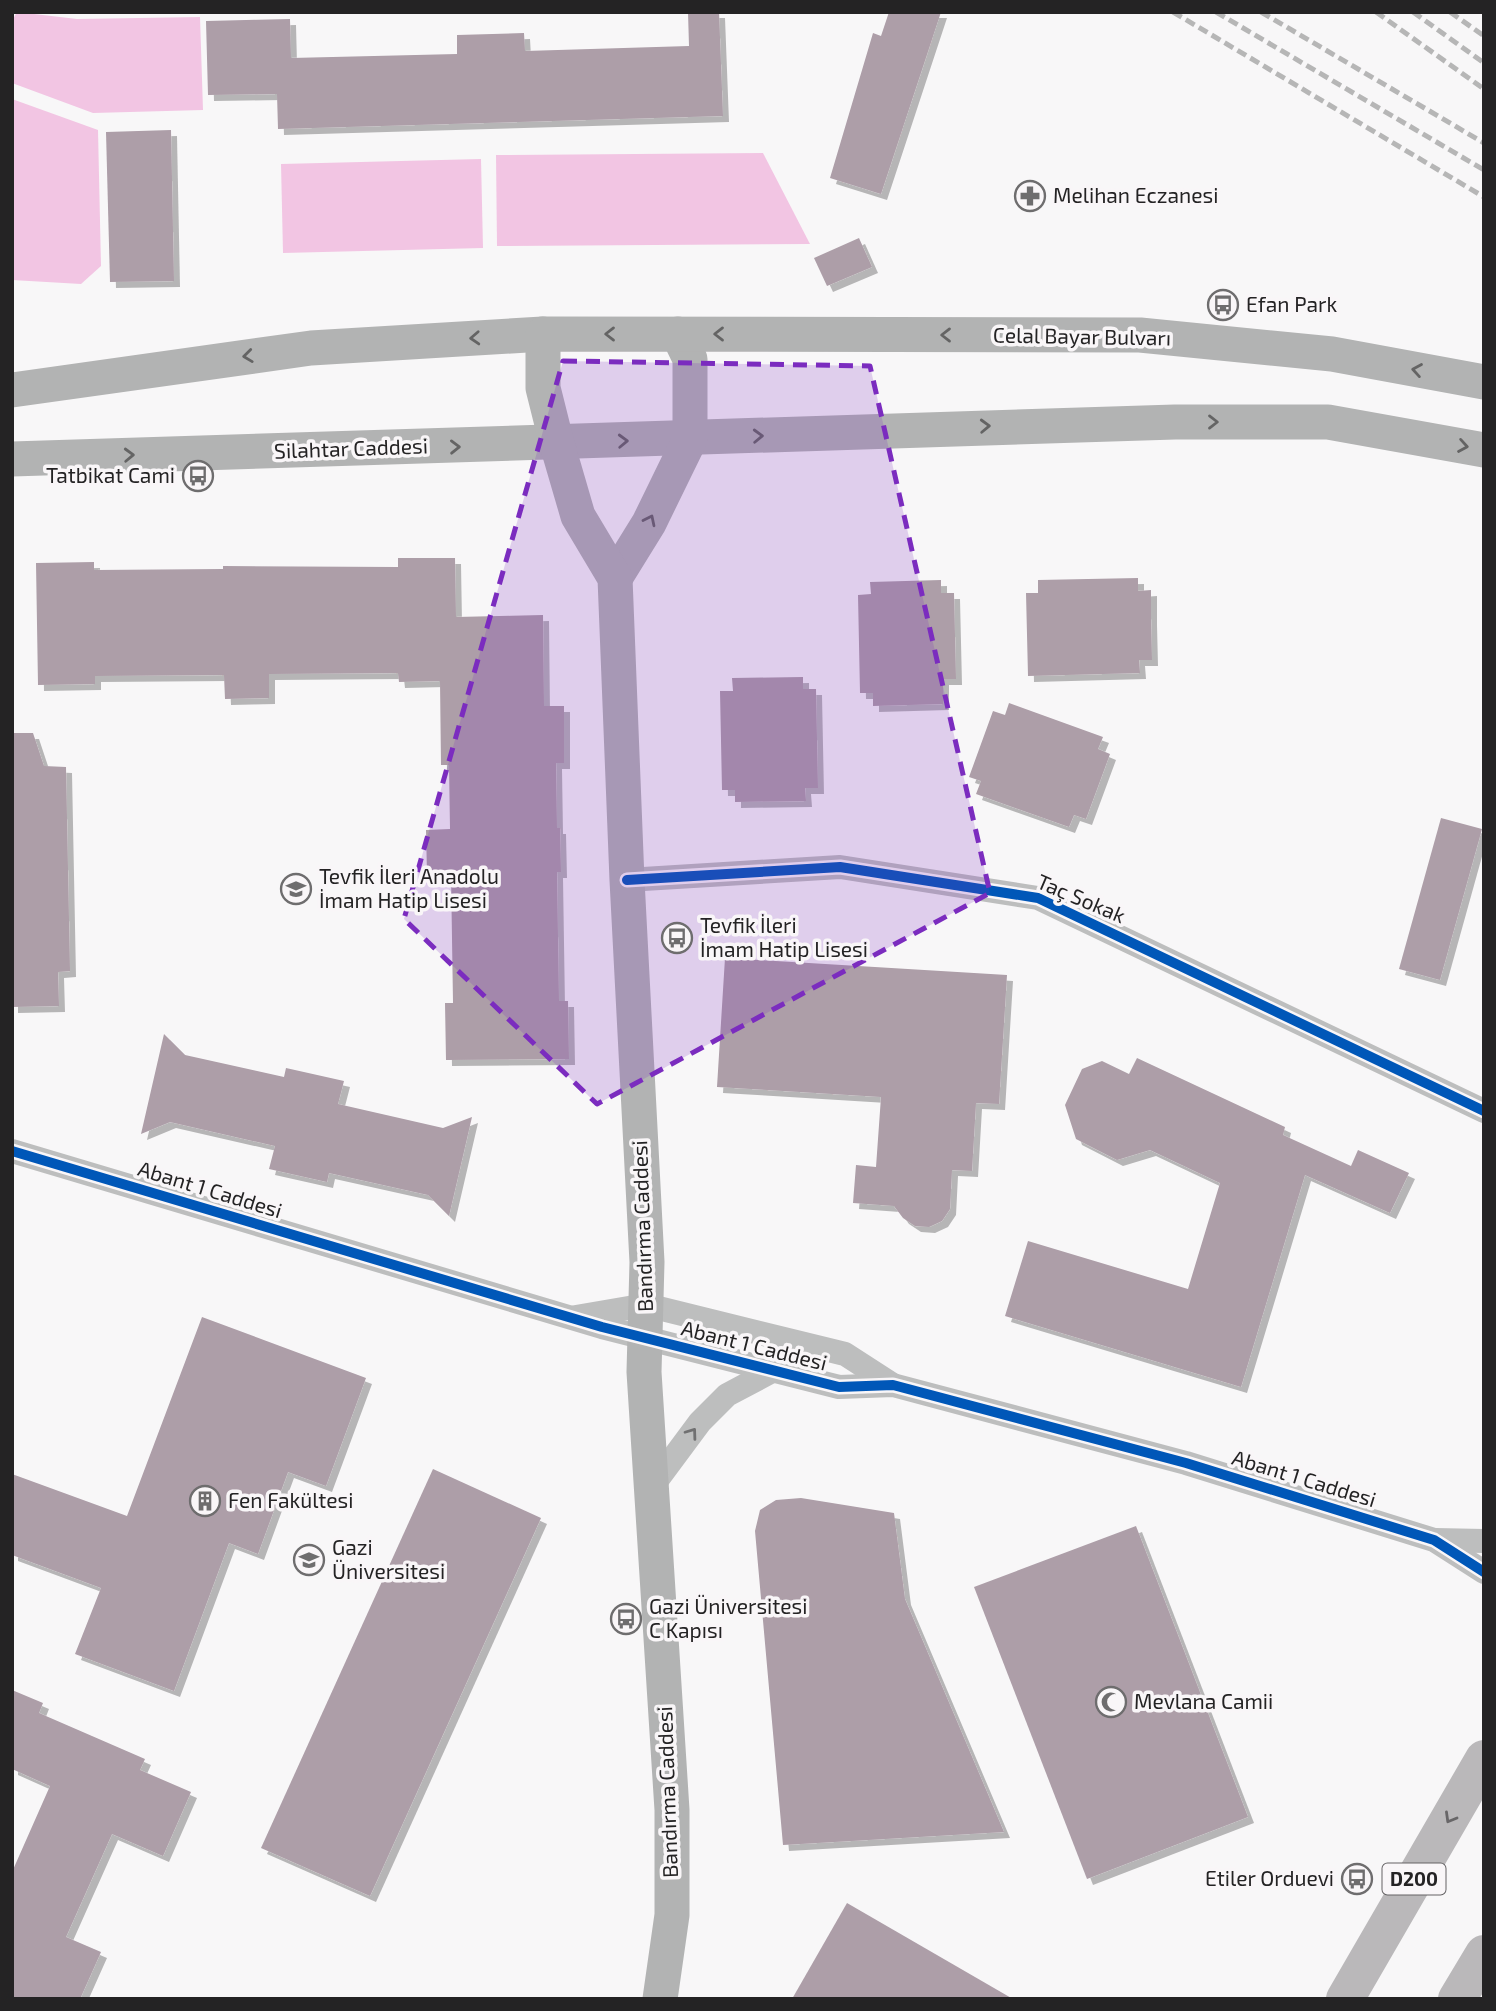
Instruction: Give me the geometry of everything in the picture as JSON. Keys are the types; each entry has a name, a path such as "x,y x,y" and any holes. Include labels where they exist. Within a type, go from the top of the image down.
{"highway":[{"name":"D200","path":"1345,1999 1483,1759"},
{"path":"1457,1999 1484,1954"}],"main road":[{"path":"12,390 311,348 543,334 678,334 690,359 690,439 649,523 615,578"},
{"name":"Bandırma Caddesi","path":"543,334 543,388 578,516 615,578 627,880 648,1262 646,1322 651,1488 672,1810 672,1915 660,1999"},
{"name":"Celal Bayar Bulvarı","path":"678,334 1140,335 1332,355 1484,382"},
{"path":"690,439 989,426 1328,422 1484,450"},
{"name":"Silahtar Caddesi","path":"12,459 690,439"}],"street":[{"name":"Taç Sokak","path":"627,880 840,867 1038,898 1484,1111"},
{"name":"Abant 1 Caddesi","path":"12,1151 568,1318 646,1322 845,1354 893,1385"},
{"name":"Abant 1 Caddesi","path":"568,1318 646,1322 774,1370 839,1387 893,1385 1186,1463 1434,1540 1484,1572"},
{"path":"651,1488 700,1422 727,1395 774,1370"},
{"name":"Abant 1 Caddesi","path":"1434,1540 1484,1541"}],"highlighted area":[{"path":"563,361 870,366 990,893 597,1104 404,919"}],"shaded area":[{"path":"17,12 77,19 200,17 203,110 93,113 12,83 12,21"},
{"path":"12,99 98,130 101,266 81,284 12,280"},
{"path":"763,153 810,244 497,246 496,155"},
{"path":"481,159 483,248 283,253 281,164"}],"building":[{"path":"688,12 719,12 723,116 278,129 277,94 208,95 206,21 290,19 291,58 457,54 457,35 524,33 525,51 689,46"},
{"path":"889,12 941,12 881,194 830,178 873,33 881,36"},
{"path":"171,130 174,281 110,282 106,132"},
{"path":"859,238 872,267 827,286 814,258"},
{"path":"398,558 455,558 456,617 543,615 544,706 564,706 564,763 556,763 561,872 557,872 559,1001 568,1001 569,1059 446,1060 445,1003 453,1003 451,874 427,874 426,830 450,829 449,765 441,765 440,681 399,682 398,673 269,674 269,698 225,699 224,675 95,676 95,684 38,685 36,563 94,562 94,570 223,569 223,566 398,567"},
{"path":"1138,578 1138,591 1151,590 1152,660 1139,660 1140,673 1028,676 1026,593 1038,593 1038,580"},
{"path":"941,580 941,593 954,593 956,679 943,679 943,704 873,706 873,693 860,693 858,595 871,594 870,582"},
{"path":"803,677 803,689 816,689 818,788 805,788 806,801 735,802 735,790 722,790 720,691 733,691 732,678"},
{"path":"1009,703 1103,737 1098,749 1110,754 1086,819 1074,815 1069,827 976,794 981,781 969,777 993,711 1005,715"},
{"path":"12,733 33,733 44,766 66,767 70,971 58,972 59,1006 12,1007"},
{"path":"1441,818 1482,829 1440,980 1399,969"},
{"path":"725,958 1007,975 999,1104 976,1103 972,1171 952,1170 950,1209 942,1221 929,1227 915,1226 903,1218 894,1206 853,1203 856,1165 876,1167 881,1097 717,1087"},
{"path":"164,1034 185,1055 284,1077 286,1068 344,1081 338,1104 443,1128 472,1117 449,1216 428,1195 329,1173 327,1182 269,1169 275,1146 170,1122 141,1134"},
{"path":"1137,1058 1285,1127 1283,1135 1351,1166 1358,1150 1409,1173 1390,1213 1305,1175 1241,1387 1005,1316 1028,1241 1188,1289 1220,1183 1150,1150 1117,1160 1076,1139 1065,1105 1082,1069 1102,1061 1129,1074"},
{"name":"Fen Fakültesi","path":"202,1317 366,1378 326,1486 288,1472 258,1554 229,1543 174,1691 75,1654 101,1588 12,1555 12,1474 127,1516"},
{"path":"433,1469 541,1518 370,1896 261,1848"},
{"path":"801,1498 894,1513 905,1599 1004,1832 783,1845 755,1531 760,1510 776,1500"},
{"name":"Mevlana Camii","path":"1136,1526 1248,1817 1087,1879 974,1587"},
{"path":"12,1690 43,1703 39,1713 145,1759 140,1770 191,1792 163,1856 112,1834 66,1937 101,1952 80,1999 12,1999 12,1872 50,1786 12,1769"},
{"path":"847,1903 1013,1999 792,1999"}],"railway":[{"path":"1173,12 1484,197"},
{"path":"1216,12 1484,170"},
{"path":"1261,12 1484,143"},
{"path":"1376,12 1484,89"},
{"path":"1413,12 1484,63"},
{"path":"1450,12 1484,36"}],"cycle path":[{"path":"627,880 840,867 1038,898 1484,1111"},
{"path":"12,1151 602,1327 839,1387 893,1385 1186,1463 1434,1540 1484,1572"}],"place":[{"name":"Melihan Eczanesi","path":"1030,196"},
{"name":"Efan Park","path":"1223,305"},
{"name":"Tatbikat Cami","path":"198,476"},
{"name":"Tevfik İleri Anadolu İmam Hatip Lisesi","path":"296,889"},
{"name":"Tevfik İleri İmam Hatip Lisesi","path":"677,938"},
{"name":"Fen Fakültesi","path":"205,1501"},
{"name":"Gazi Üniversitesi","path":"309,1560"},
{"name":"Gazi Üniversitesi C Kapısı","path":"626,1619"},
{"name":"Mevlana Camii","path":"1111,1702"},
{"name":"Etiler Orduevi","path":"1357,1879"}]}
